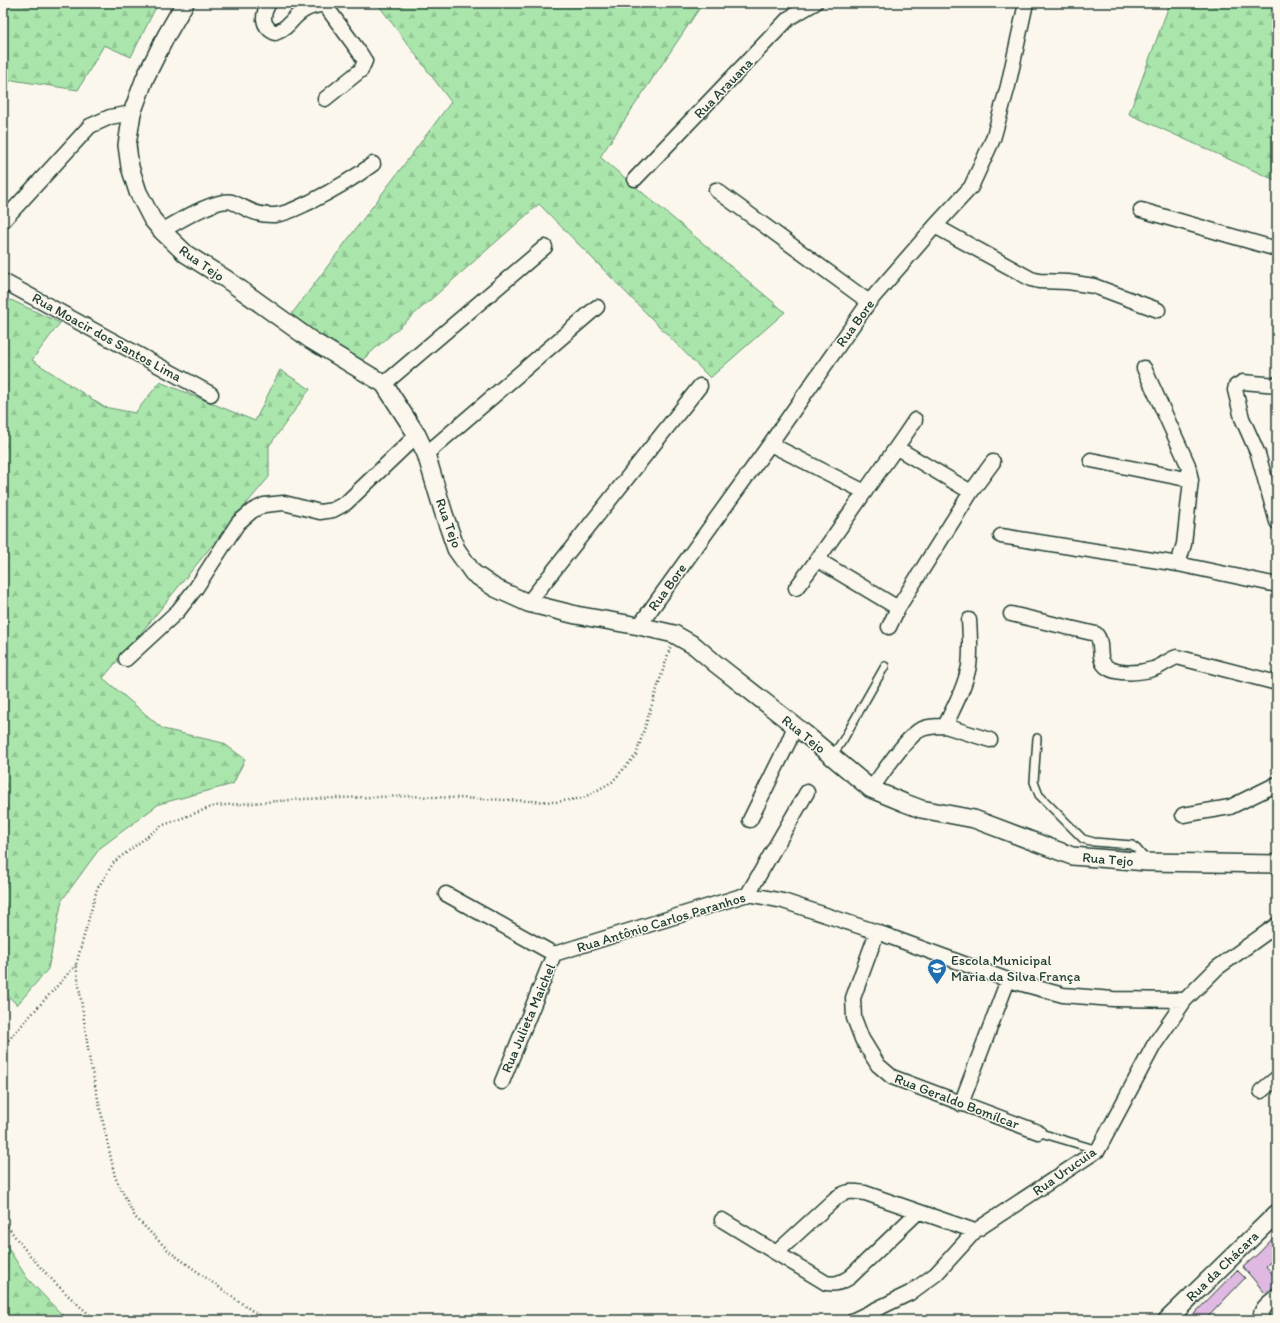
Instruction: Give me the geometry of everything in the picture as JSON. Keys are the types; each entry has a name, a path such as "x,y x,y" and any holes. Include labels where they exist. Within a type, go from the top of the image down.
{"street":[{"name":"Rua Tejo","path":"185,3 166,36 145,78 132,112 127,145 130,167 138,192 152,219 186,254 226,279 311,340 384,384 417,435 426,454 456,549 473,573 495,588 528,603 674,634 695,646 795,726 870,789 921,809 974,819 1072,856 1147,862 1277,864"},
{"path":"269,3 263,18 269,30 274,33 283,30 302,11 317,5 325,5 365,61 361,70 325,100"},
{"name":"Rua Arauana","path":"635,179 789,18 815,3"},
{"name":"Rua Bore","path":"639,626 770,444 869,302 971,187 993,140 1008,86 1026,3"},
{"path":"3,221 90,126 110,117 132,112"},
{"path":"162,231 206,207 223,201 230,202 258,214 276,215 295,209 352,179 373,164"},
{"path":"716,190 869,302"},
{"path":"1141,210 1277,249"},
{"path":"935,226 1031,279 1094,286 1158,310"},
{"path":"384,384 545,247"},
{"name":"Rua Moacir dos Santos Lima","path":"3,281 211,394"},
{"path":"426,454 597,307"},
{"path":"1144,368 1188,465 1191,480 1184,544 1178,564"},
{"path":"1277,385 1243,382 1236,386 1235,394 1242,418 1258,454 1277,522"},
{"path":"528,603 700,386"},
{"path":"796,588 818,560 915,420"},
{"path":"126,659 178,611 196,588 238,523 252,511 264,505 284,503 320,512 333,510 346,503 417,435"},
{"path":"770,444 865,492"},
{"path":"897,448 971,492"},
{"path":"1091,460 1191,480"},
{"path":"889,627 898,608 971,492 993,462"},
{"path":"1001,536 1178,564 1277,585"},
{"path":"818,560 898,608"},
{"path":"1011,614 1093,632 1100,640 1103,663 1106,667 1123,673 1154,669 1177,657 1277,683"},
{"path":"945,726 964,683 969,666 969,620"},
{"path":"750,820 795,726"},
{"path":"870,789 906,743 919,731 929,727 945,726 990,740"},
{"path":"1183,815 1230,807 1277,784"},
{"path":"748,894 807,792"},
{"path":"446,894 554,954"},
{"name":"Rua Antônio Carlos Paranhos","path":"554,954 748,894 783,901 877,932 1008,980 1063,995 1113,999 1185,1000"},
{"name":"Rua Urucuia","path":"854,1320 910,1293 936,1274 974,1231 1098,1150 1154,1045 1185,1000 1217,968 1277,925"},
{"name":"Rua Geraldo Bomílcar","path":"877,932 854,998 854,1018 862,1039 878,1065 892,1077 1041,1133"},
{"name":"Rua Julieta Maichel","path":"502,1082 554,954"},
{"path":"962,1104 1008,980"},
{"path":"1261,1092 1277,1078"},
{"path":"776,1253 844,1192 853,1191 865,1193 974,1231"},
{"path":"722,1220 826,1283 832,1284 840,1283 850,1277 918,1212"},
{"name":"Rua da Chácara","path":"1167,1320 1277,1213"},
{"path":"1262,1320 1260,1316 1261,1312 1277,1296"}],"lane":[{"path":"832,757 885,666"},
{"path":"1037,738 1034,782 1039,795 1083,839 1094,842 1132,845 1137,848 1147,862"},
{"path":"1041,1133 1098,1150"}],"path":[{"path":"265,1320 170,1252 135,1217 115,1177 90,1062 76,965 97,889 114,862 160,826 214,806 302,799 408,796 556,802 583,798 612,782 636,754 674,634"},
{"path":"3,1046 76,965"},
{"path":"3,1220 15,1238 41,1268 96,1320"}],"green space":[{"path":"3,3 158,3 131,57 104,45 78,90 12,80 3,87"},
{"path":"377,3 703,3 600,157 785,312 710,378 539,204 360,362 288,319 451,102"},
{"path":"1170,3 1277,3 1277,181 1129,114"},
{"path":"11,300 60,323 32,360 104,407 135,413 160,382 255,421 280,370 310,389 269,446 269,477 103,678 163,729 223,743 245,759 233,784 159,804 100,848 62,900 48,969 17,1005 3,990 3,308"},
{"path":"3,1240 27,1278 67,1320 3,1320"}],"building":[{"path":"1277,1234 1277,1256 1266,1266 1277,1280 1277,1284 1265,1293 1243,1267"},
{"path":"1237,1270 1245,1278 1205,1320 1188,1320"}],"place":[{"name":"Escola Municipal Maria da Silva França","path":"937,985"}]}
